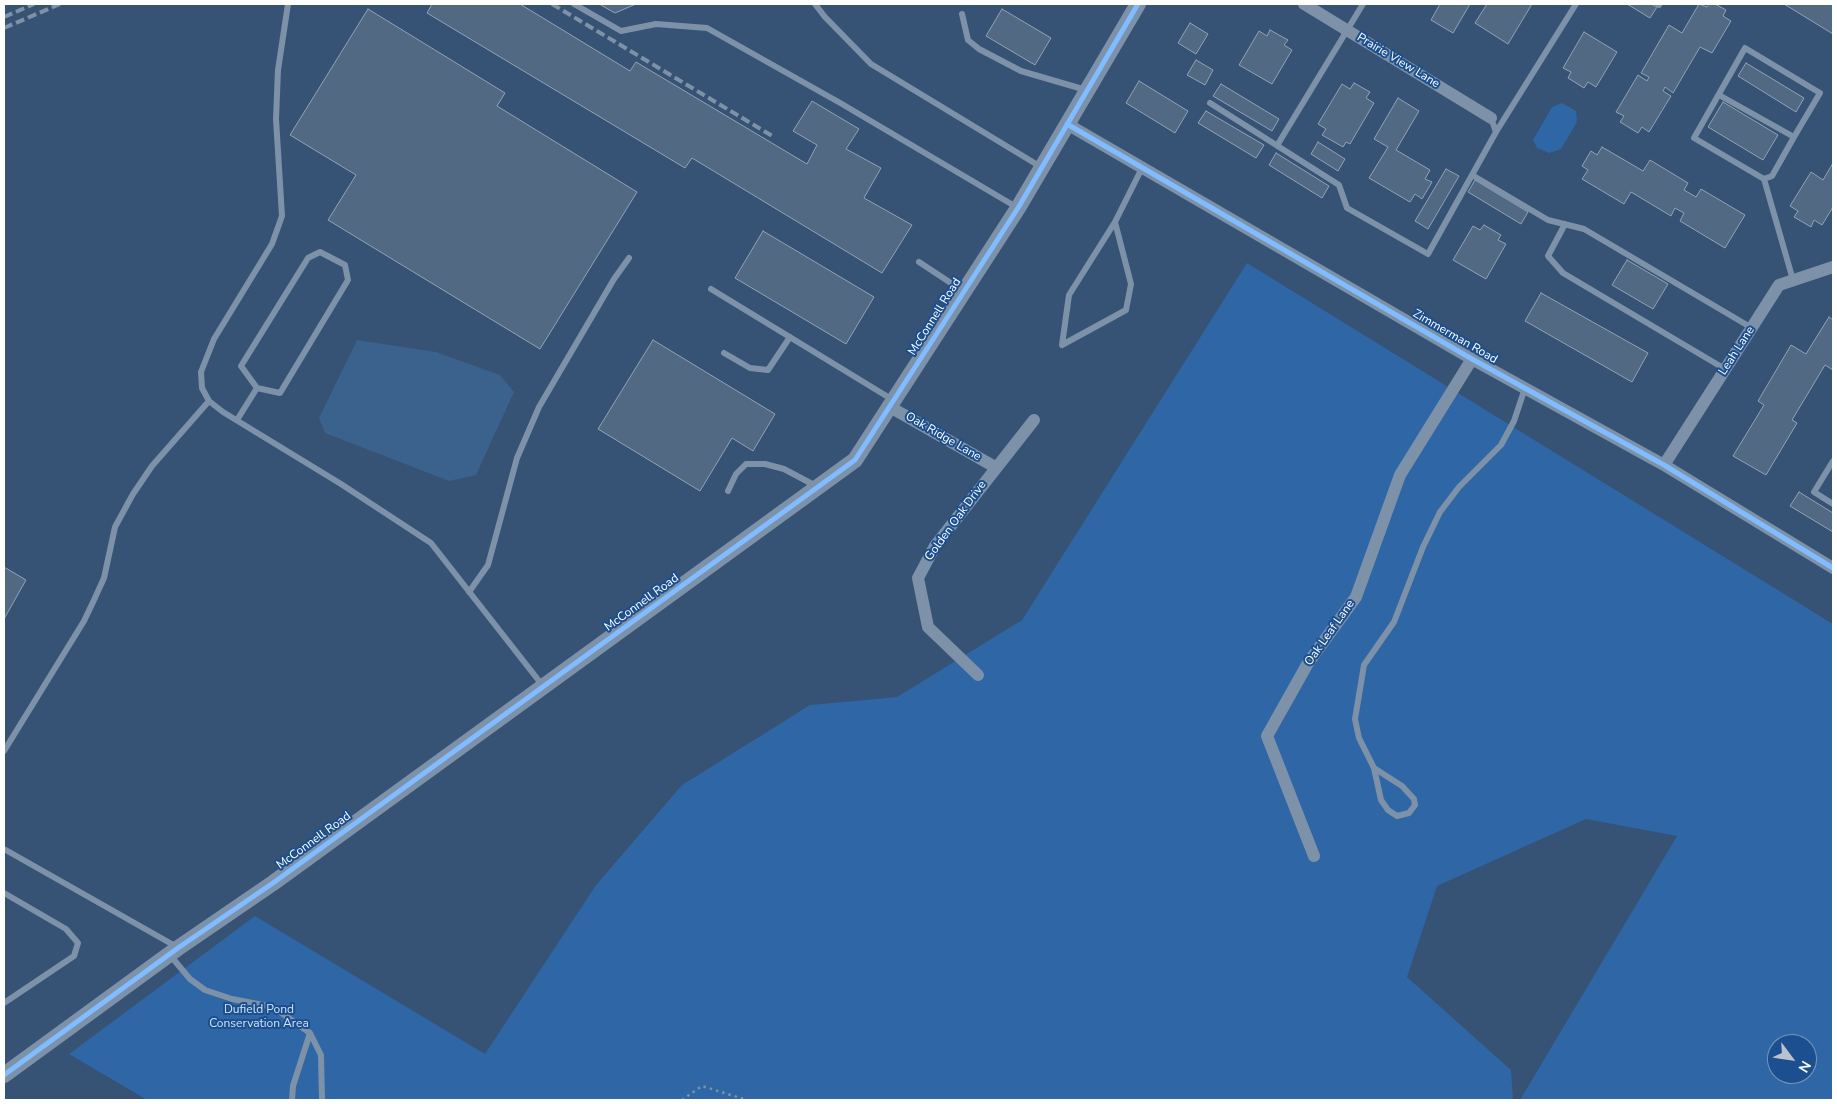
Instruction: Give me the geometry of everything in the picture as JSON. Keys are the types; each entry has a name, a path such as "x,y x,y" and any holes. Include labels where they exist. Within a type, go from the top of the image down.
{"street":[{"name":"McConnell Road","path":"4,1074 543,687 854,460 1018,208 1138,4"},
{"name":"Prairie View Lane","path":"1313,6 1346,30 1491,118"},
{"name":"Zimmerman Road","path":"1067,124 1472,359 1664,465 1833,568"},
{"name":"Leah Lane","path":"1664,465 1779,285 1833,267"},
{"name":"Oak Leaf Lane","path":"1314,856 1267,736 1308,663 1356,597 1400,476 1472,359"},
{"name":"Oak Ridge Lane","path":"892,404 995,468"},
{"name":"Golden Oak Drive","path":"978,675 928,627 918,578 935,546 1034,420"}],"lane":[{"path":"288,4 278,70 276,119 282,216 272,244 214,339 201,372 202,388 209,401 236,420 341,484 431,543 543,687"},
{"path":"574,4 621,32 656,24 707,28 842,104 1018,208"},
{"path":"815,4 825,17 871,64 1042,168"},
{"path":"1278,144 1362,4"},
{"path":"1210,103 1278,144 1339,185 1347,208 1428,254 1496,132 1576,4"},
{"path":"962,14 968,40 979,49 1021,71 1088,90"},
{"path":"1764,179 1772,176 1820,93 1745,48 1694,138 1764,179 1793,280"},
{"path":"1719,95 1794,137"},
{"path":"1491,118 1496,132"},
{"path":"1115,222 1132,284 1126,310 1062,345 1069,295 1115,222 1142,168"},
{"path":"1472,175 1548,220 1584,229 1752,328"},
{"path":"1565,224 1548,256 1563,273 1725,369"},
{"path":"320,252 345,265 348,280 280,393 257,388 241,366 308,258 320,252"},
{"path":"469,592 488,565 517,458 539,407 614,279 629,258"},
{"path":"919,262 963,291"},
{"path":"711,289 790,337 892,404"},
{"path":"724,353 750,368 768,370 790,337"},
{"path":"236,420 257,388"},
{"path":"1374,768 1402,786 1414,799 1415,805 1409,813 1397,816 1388,810 1381,800 1374,768 1362,745 1355,719 1364,665 1394,622 1423,547 1440,512 1459,487 1500,445 1514,421 1525,388"},
{"path":"4,751 91,607 104,578 115,527 133,494 152,466 209,401"},
{"path":"1833,461 1814,492 1833,504"},
{"path":"728,490 736,474 746,464 765,464 784,469 817,487"},
{"path":"4,849 174,951 190,980 205,990 232,999 274,1007 310,1033 321,1055 322,1100"},
{"path":"4,892 66,929 78,943 74,956 4,1003"},
{"path":"292,1100 293,1086 310,1033"}],"path":[{"path":"682,1100 702,1086 747,1100"}],"green space":[{"path":"1562,103 1576,111 1577,122 1561,149 1549,153 1537,148 1533,140 1552,107"},
{"name":"Dufield Pond Conservation Area","path":"1247,263 1833,624 1833,1100 1520,1100 1677,836 1586,819 1437,886 1407,977 1511,1070 1513,1100 147,1100 69,1054 255,916 485,1054 596,885 682,785 810,705 897,697 1022,620"}],"shaded area":[{"path":"357,340 436,352 500,375 514,392 476,475 449,481 325,433 319,418"}],"building":[{"path":"432,4 520,4 630,71 636,62 807,164 817,145 793,131 812,101 859,129 846,149 881,168 864,198 912,225 882,273 692,158 685,168 427,13"},
{"path":"599,4 636,4 615,13"},
{"path":"1440,4 1470,4 1453,33 1431,20"},
{"path":"1487,4 1532,4 1508,44 1475,23"},
{"path":"1627,4 1651,4 1657,7 1650,18"},
{"path":"1699,4 1707,7 1709,4 1715,4 1726,10 1723,16 1731,21 1712,53 1700,47 1673,93 1665,87 1663,91 1671,96 1649,132 1642,127 1638,133 1620,122 1624,116 1616,112 1638,75 1647,81 1649,77 1641,73 1669,25 1682,33"},
{"path":"1784,4 1833,4 1833,34"},
{"path":"368,9 505,93 497,106 637,192 540,349 328,220 356,175 290,135"},
{"path":"1002,9 1051,38 1035,65 986,36"},
{"path":"1190,23 1208,34 1196,54 1178,43"},
{"path":"1270,30 1288,40 1284,45 1292,50 1272,84 1239,65 1259,31 1267,36"},
{"path":"1584,32 1617,52 1596,87 1588,82 1584,88 1568,78 1571,72 1563,68"},
{"path":"1196,60 1213,70 1205,85 1187,75"},
{"path":"1746,63 1804,98 1796,112 1738,76"},
{"path":"1139,81 1188,111 1175,133 1126,103"},
{"path":"1354,83 1370,92 1366,98 1374,103 1350,144 1346,142 1343,147 1322,135 1326,129 1318,124 1342,84 1350,89"},
{"path":"1221,84 1279,119 1272,131 1213,96"},
{"path":"1398,98 1419,111 1396,150 1430,170 1425,179 1432,182 1422,199 1415,194 1410,202 1369,178 1388,147 1374,139"},
{"path":"1723,102 1778,135 1763,160 1708,127"},
{"path":"1206,111 1264,145 1256,158 1198,123"},
{"path":"1318,142 1345,159 1338,171 1311,154"},
{"path":"1602,147 1643,171 1650,160 1688,183 1684,190 1696,197 1701,189 1745,215 1725,248 1680,221 1684,213 1675,208 1671,216 1631,192 1624,204 1582,179 1588,170 1582,166 1591,151 1597,155"},
{"path":"1276,153 1329,186 1322,198 1269,165"},
{"path":"1833,163 1833,207 1822,225 1814,220 1811,227 1794,217 1798,211 1790,206 1811,172 1823,180"},
{"path":"1446,169 1459,176 1428,229 1415,221"},
{"path":"1475,180 1528,212 1521,224 1468,192"},
{"path":"1484,225 1501,235 1498,240 1506,244 1486,279 1453,260 1473,226 1480,230"},
{"path":"763,231 874,297 846,344 735,278"},
{"path":"1627,260 1668,284 1653,309 1612,285"},
{"path":"1541,293 1648,353 1632,382 1525,321"},
{"path":"1829,317 1833,320 1833,370 1825,365 1792,420 1797,423 1766,475 1733,456 1764,405 1758,401 1791,345 1806,354"},
{"path":"653,340 775,414 753,451 732,438 700,491 598,429"},
{"path":"1799,492 1833,513 1833,532 1790,506"},
{"path":"4,567 26,580 4,619"}],"railway":[{"path":"4,17 34,4"},
{"path":"4,28 60,4"},
{"path":"552,4 774,137"}],"cycle path":[{"path":"4,1075 178,948 273,883 855,460 1018,208 1138,4"},
{"path":"1067,124 1472,359 1664,465 1833,568"}]}
